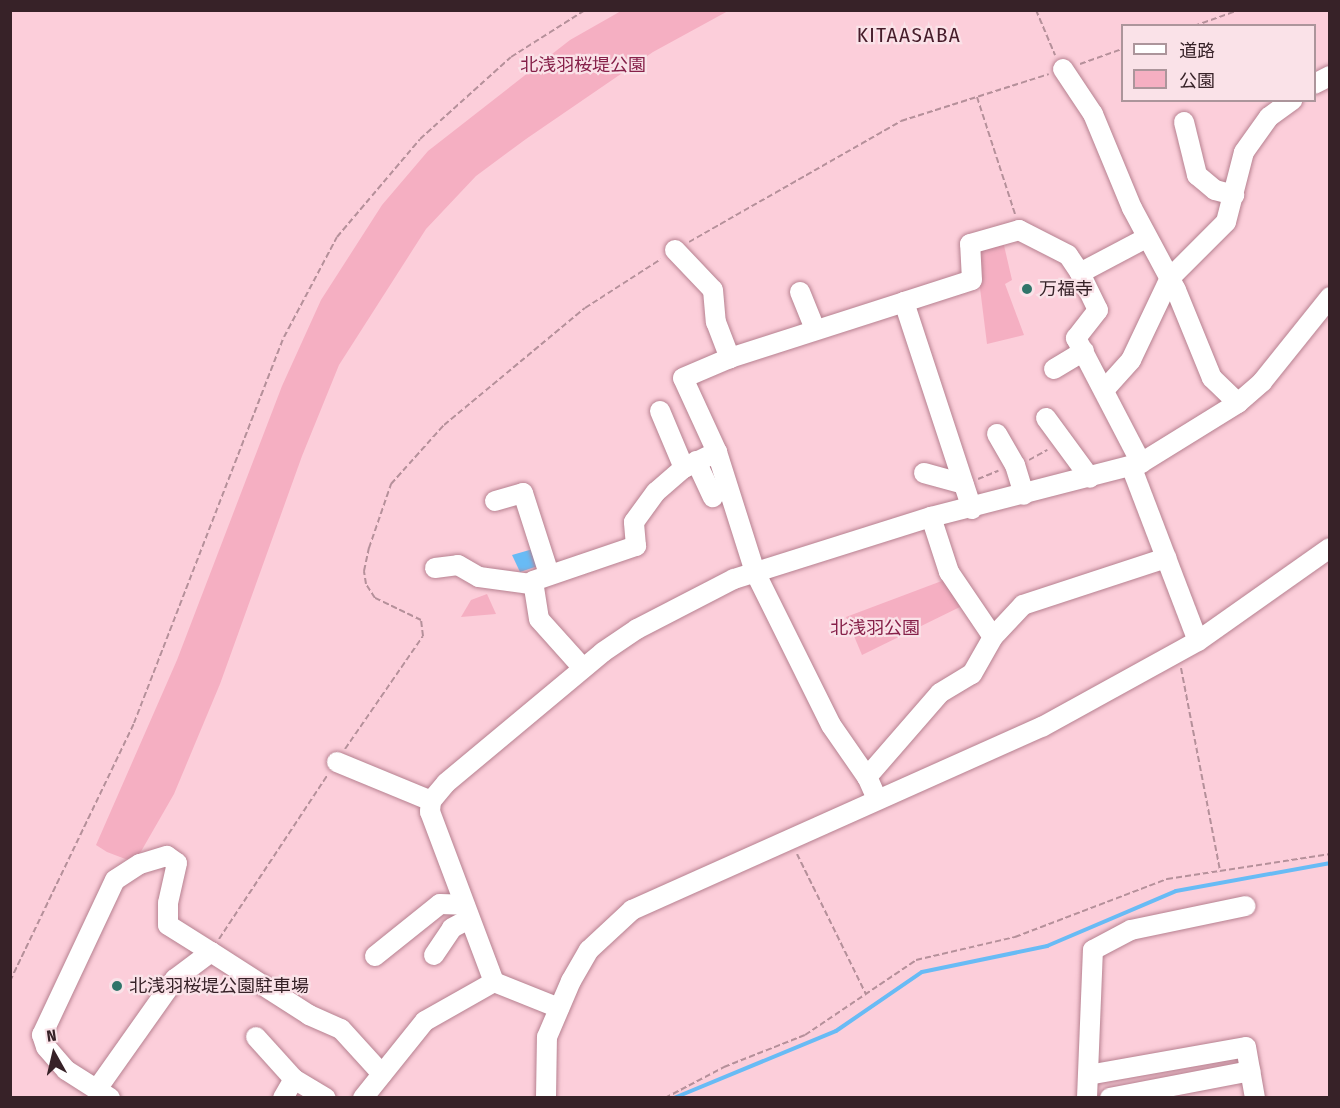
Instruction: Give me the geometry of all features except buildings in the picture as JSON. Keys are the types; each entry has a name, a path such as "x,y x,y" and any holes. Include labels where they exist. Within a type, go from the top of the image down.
{"street":[{"path":"1063,69 1093,114 1146,238 1170,278 1212,378 1239,403"},
{"path":"1105,389 1131,360 1170,278 1226,222 1244,152 1269,117 1289,102"},
{"path":"1184,122 1197,175 1215,190 1234,195"},
{"path":"877,799 867,777 831,725 755,572 717,452 683,378 730,358 815,329 972,280 970,244 1019,230 1068,255 1080,273 1098,310 1078,331 1076,338 1105,389 1136,465 1166,558 1198,641"},
{"path":"1080,273 1146,238"},
{"path":"675,250 712,290 716,322 730,358"},
{"path":"800,292 815,329"},
{"path":"559,1008 494,982 434,825 431,801 446,783 582,667 656,618 755,572 931,517 1136,465 1239,403 1262,382 1329,297"},
{"path":"904,302 972,508"},
{"path":"1054,369 1084,351"},
{"path":"660,411 690,465 712,497"},
{"path":"1046,418 1090,477"},
{"path":"997,434 1015,465 1024,495"},
{"path":"435,567 458,565 479,577 531,584 549,574 636,546 634,522 656,492 690,465 717,452"},
{"path":"924,473 964,484"},
{"path":"495,501 523,493 549,574"},
{"path":"931,517 950,572 993,637"},
{"path":"546,1098 547,1037 559,1008 590,950 632,910 789,837 1042,727 1198,641 1329,548"},
{"path":"867,777 940,693 972,674 993,637 1023,605 1166,558"},
{"path":"531,584 539,619 582,667"},
{"path":"337,762 431,801"},
{"path":"211,952 175,979 104,1093 66,1070 46,1047 42,1035 115,880 140,864 167,856 177,863 171,880 168,925 211,952 309,1015 341,1029 382,1074"},
{"path":"375,956 440,904 466,912"},
{"path":"1087,1098 1093,950 1131,930 1246,906"},
{"path":"434,955 434,951 466,912"},
{"path":"363,1098 425,1021 494,982"},
{"path":"256,1037 294,1079 326,1098"},
{"path":"1088,1075 1246,1047 1255,1098"},
{"path":"1110,1098 1250,1071"},
{"path":"283,1098 294,1079"}],"path":[{"path":"10,981 134,723 284,337 337,237 420,139 511,57 585,10"},
{"path":"1036,10 1063,69"},
{"path":"1200,24 1239,10"},
{"path":"211,952 423,636 421,620 375,598 366,584 364,572 369,548 391,484 444,425 567,323 675,250 901,121 1121,49"},
{"path":"977,97 1019,230"},
{"path":"1178,653 1220,873"},
{"path":"789,837 866,994"},
{"path":"665,1098 724,1067 805,1035 916,960 1015,937 1167,879 1220,873 1329,854"}],"green space":[{"name":"北浅羽桜堤公園","path":"621,11 728,11 653,52 526,139 476,176 426,229 339,365 302,456 220,684 174,794 139,855 128,860 107,852 96,845 177,660 282,386 321,300 382,205 428,151 570,40"},
{"path":"1003,241 1012,280 1005,284 1024,335 987,344 975,248"},
{"name":"北浅羽公園","path":"947,579 964,605 862,655 846,617"},
{"path":"487,594 496,614 461,617 471,600"}],"water":[{"path":"533,549 538,566 520,572 512,555"}],"waterway":[{"path":"674,1098 836,1031 922,972 1047,946 1176,891 1330,863"}],"place":[{"name":"万福寺","path":"1027,289"},
{"name":"北浅羽桜堤公園駐車場","path":"117,986"}],"district":[{"name":"KITAASABA","path":"909,35"}]}
